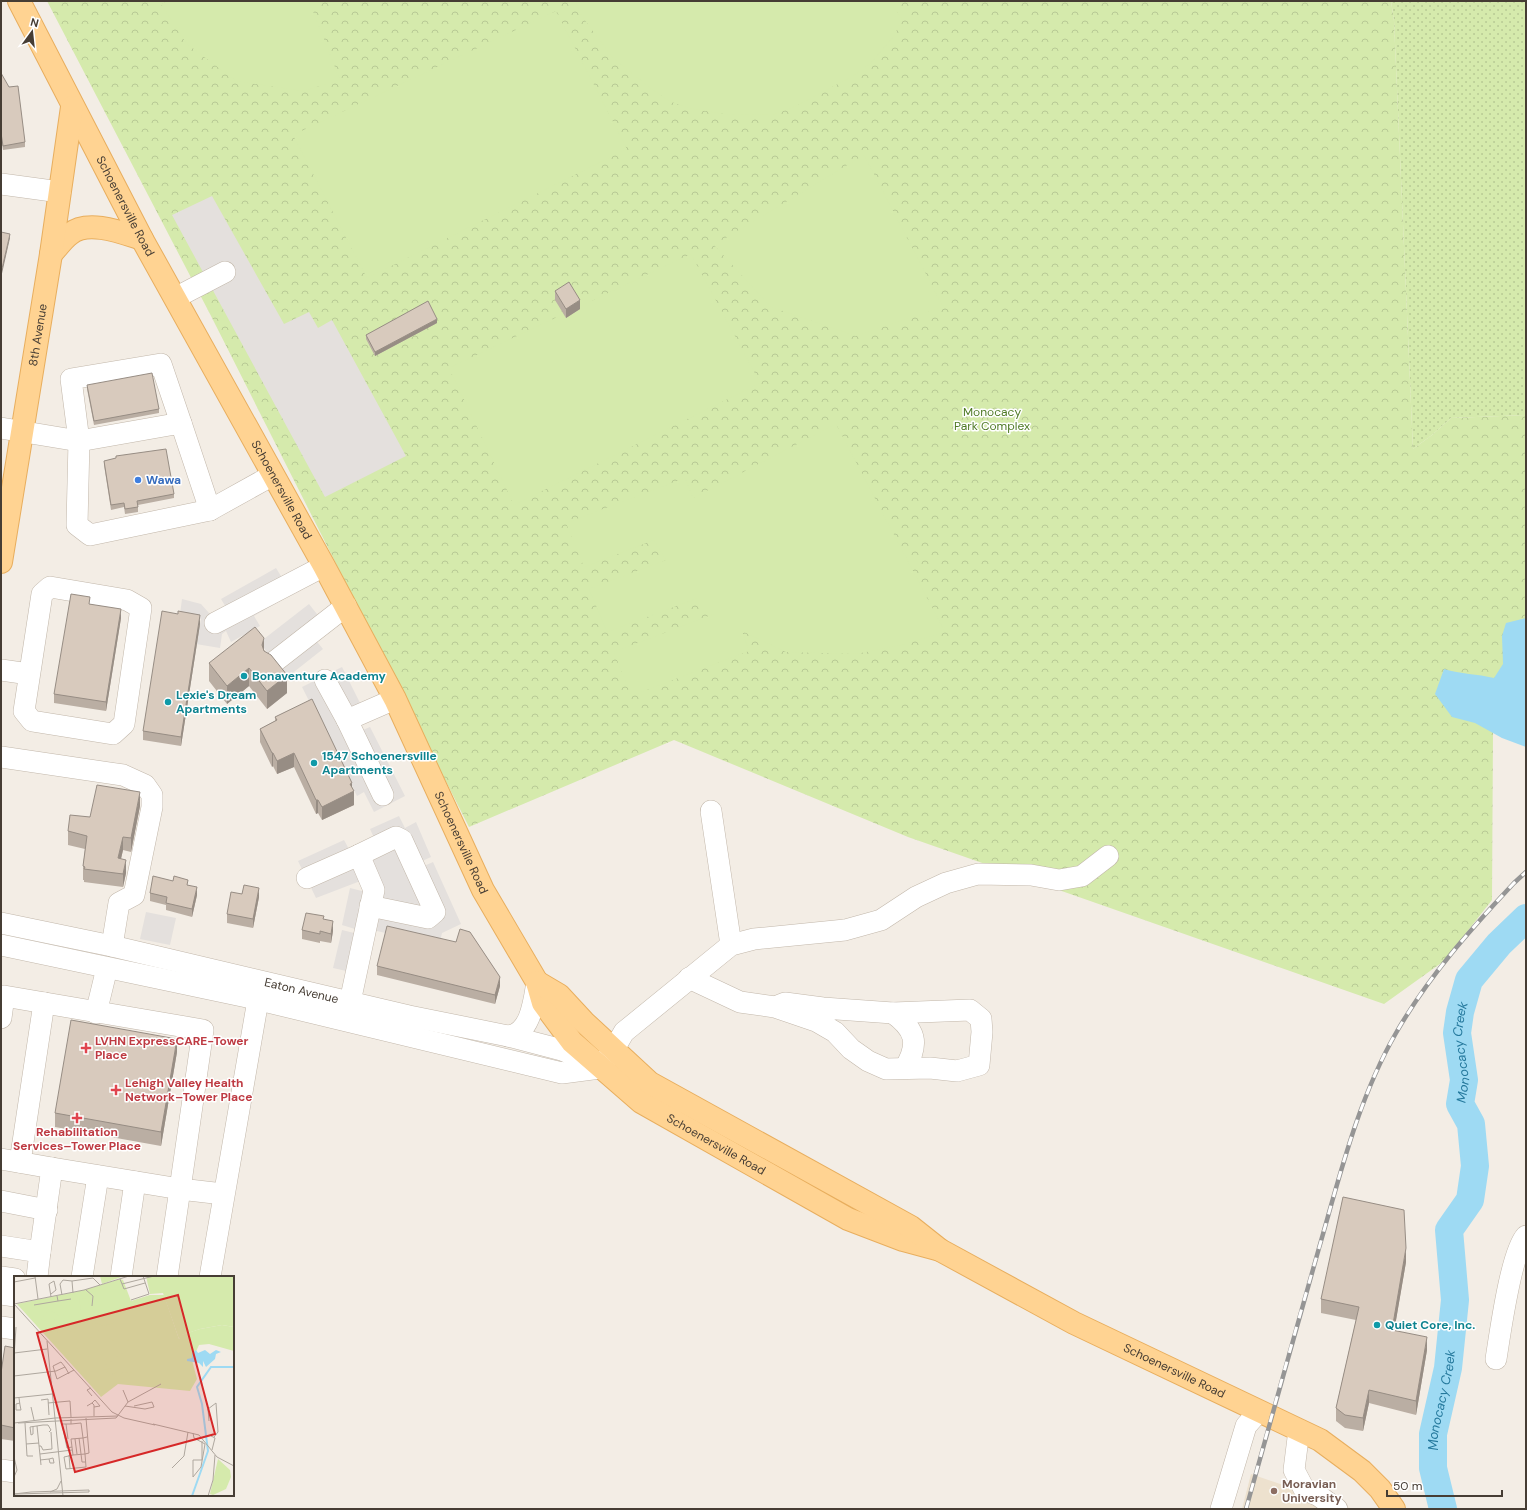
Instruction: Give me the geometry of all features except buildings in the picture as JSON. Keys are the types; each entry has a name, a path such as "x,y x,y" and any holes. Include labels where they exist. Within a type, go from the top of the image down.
{"main road":[{"name":"Schoenersville Road","path":"19,1 142,239 324,566 396,699 483,890 537,982 544,1003 572,1042 600,1068 641,1102 848,1219 903,1240 940,1250"},
{"name":"8th Avenue","path":"1,562 51,254 72,106"},
{"path":"51,254 71,232 87,228 105,227 142,239"},
{"name":"Schoenersville Road","path":"537,982 559,995 584,1022 650,1083 911,1227 940,1250 1074,1323 1320,1440 1362,1471 1380,1489 1394,1509"}],"street":[{"path":"1,184 60,192"},
{"path":"175,298 225,272"},
{"path":"210,510 161,364 71,379 79,441 77,525 90,535 210,510 273,475"},
{"path":"1,428 79,441 181,423"},
{"path":"215,623 324,566"},
{"path":"50,587 127,600 141,608 124,724 113,734 32,722 24,712 29,674 42,594 50,587"},
{"path":"274,662 346,606"},
{"path":"1,670 29,674"},
{"path":"325,680 348,720 383,795"},
{"path":"348,720 396,699"},
{"path":"1,757 123,775 145,785 152,795 152,807 134,895 119,903 112,946"},
{"path":"711,811 731,944"},
{"path":"307,878 396,838 402,840 435,912 428,918 370,906"},
{"path":"350,1002 374,890 359,855"},
{"path":"600,1068 624,1032 731,944 754,939 845,930 881,920 916,897 946,883 978,874 1031,875 1059,880 1082,876 1108,856"},
{"name":"Eaton Avenue","path":"1,923 112,946 350,1002 508,1036 562,1050 600,1068 650,1083"},
{"name":"Eaton Avenue","path":"1,945 258,1000 562,1073 600,1068"},
{"path":"96,1013 107,968"},
{"path":"688,978 740,1002 775,1007 816,1021 835,1032 851,1049 868,1061 886,1069 905,1068 957,1071 979,1065 982,1032 981,1019 970,1010 892,1013 823,1008 785,1003 775,1007"},
{"path":"508,1036 514,1036 523,1027 529,1017 537,982"},
{"path":"1,1018 4,996 96,1013 203,1030 167,1276"},
{"path":"210,1276 223,1194 258,1000"},
{"path":"44,1003 10,1160 135,1182 223,1194"},
{"path":"892,1013 910,1028 915,1042 912,1058 905,1068"},
{"path":"37,1276 52,1168"},
{"path":"82,1276 98,1176"},
{"path":"121,1276 135,1182"},
{"path":"1,1201 47,1210"},
{"path":"1496,1359 1504,1308 1518,1252 1526,1236"},
{"path":"1,1246 40,1252"},
{"path":"1,1277 14,1279"},
{"path":"1,1294 14,1296"},
{"path":"1,1327 14,1329"},
{"path":"1221,1509 1246,1426 1260,1411"},
{"path":"1299,1430 1294,1470 1304,1489 1319,1496 1337,1509"},
{"path":"1,1470 14,1472"}],"shaded area":[{"path":"212,196 284,324 309,312 318,328 332,320 406,456 325,497 172,215"},
{"path":"276,568 292,594 254,616 260,626 231,642 226,631 222,634 220,648 196,644 201,619 180,614 182,599 201,604 209,613 217,615 227,609 221,599"},
{"path":"309,604 328,628 314,638 323,649 285,679 260,642"},
{"path":"342,667 360,703 358,732 370,727 405,796 374,812 364,792 357,796 302,687"},
{"path":"399,816 405,828 416,822 431,857 420,862 422,867 433,862 461,924 442,933 439,946 373,930 364,975 333,968 342,930 354,933 355,929 342,925 350,888 366,892 363,880 316,898 298,861 344,840 350,851 375,840 370,829"},
{"path":"146,912 176,918 170,945 140,939"},
{"name":"Moravian University","path":"1251,1474 1353,1509 1242,1509"}],"green space":[{"name":"Monocacy Park Complex","path":"47,1 1391,1 1394,21 1413,449 1451,418 1526,415 1526,641 1493,732 1492,900 1444,961 1384,1004 908,837 674,740 469,827 210,314"},
{"path":"168,1 309,1 340,80 303,91 236,81 186,43 161,4"},
{"path":"576,1 890,1 902,19 894,36 870,64 853,76 796,106 773,115 724,114 688,108 669,101 649,87 612,57 579,12"},
{"path":"1391,1 1526,1 1526,415 1451,418 1413,449 1394,21"},
{"path":"556,11 627,149 367,278 293,135"},
{"path":"864,155 943,307 856,336 771,307 714,245"},
{"path":"691,254 760,383 514,505 449,368"},
{"path":"836,424 945,632 901,645 856,654 786,652 742,631 749,651 631,696 614,652 714,614 698,598 607,632 589,589 666,560 654,540 584,567 566,523 685,478 693,498"}],"water":[{"path":"1526,618 1526,747 1502,738 1475,723 1452,717 1435,694 1444,669 1494,678 1503,664 1502,636 1506,623"}],"waterway":[{"name":"Monocacy Creek","path":"1443,1509 1433,1468 1433,1434 1448,1368 1455,1300 1449,1230 1470,1200 1475,1166 1471,1124 1460,1104 1464,1080 1457,1033 1460,1012 1469,980 1499,944 1526,918"}],"railway":[{"path":"1246,1509 1343,1165 1360,1111 1371,1084 1383,1058 1408,1012 1436,973 1482,918 1526,872"}],"place":[{"name":"Wawa","path":"138,480"},
{"name":"Bonaventure Academy","path":"244,676"},
{"name":"Lexie's Dream Apartments","path":"168,702"},
{"name":"1547 Schoenersville Apartments","path":"314,763"},
{"name":"LVHN ExpressCARE-Tower Place","path":"86,1048"},
{"name":"Lehigh Valley Health Network–Tower Place","path":"116,1090"},
{"name":"Rehabilitation Services–Tower Place","path":"77,1118"},
{"name":"Quiet Core, Inc.","path":"1377,1325"},
{"name":"Moravian University","path":"1274,1491"}]}
